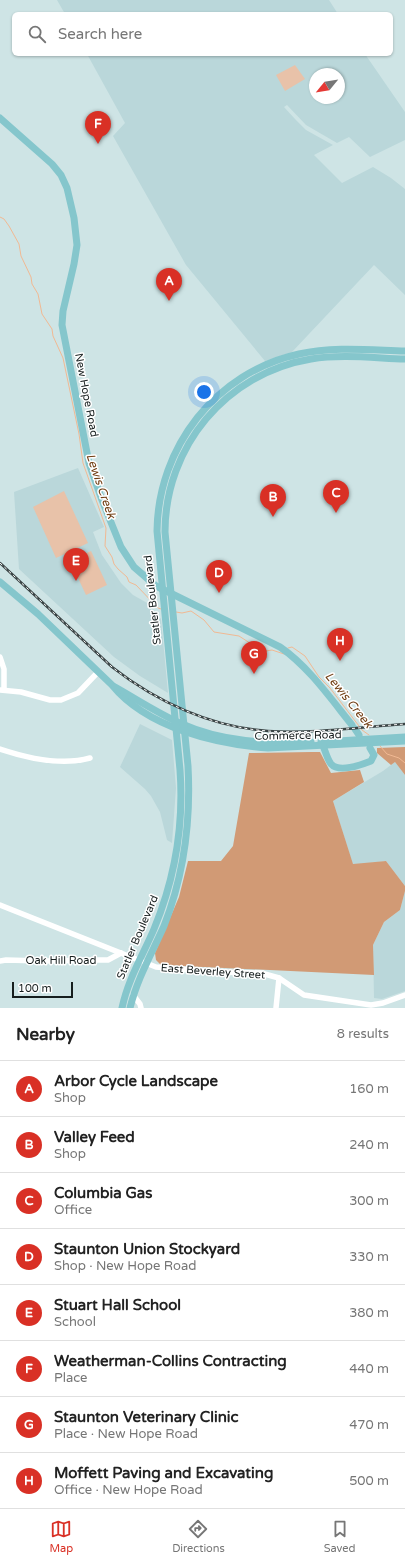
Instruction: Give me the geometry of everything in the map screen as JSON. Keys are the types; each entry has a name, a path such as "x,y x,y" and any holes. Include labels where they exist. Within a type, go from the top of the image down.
{"main road":[{"name":"New Hope Road","path":"0,118 54,166 68,191 74,218 77,245 64,305 62,325 89,463 119,543 132,564 147,580 162,589"},
{"name":"Statler Boulevard","path":"130,1008 170,907 185,849 189,792 184,728 172,611 168,597 162,589 157,525 159,504 164,480 172,460 184,436 197,417 217,396 247,374 294,355 328,350 405,351"},
{"name":"Statler Boulevard","path":"122,1008 128,985 160,912 172,875 177,849 181,796 176,724 165,621 168,597 165,532 166,513 170,488 175,471 185,450 198,429 213,411 232,393 249,382 274,370 296,362 329,358 405,358"},
{"path":"147,580 154,578 160,573"},
{"name":"Commerce Road","path":"0,582 32,609 112,685 176,724 215,741 250,747 287,748 385,740 405,741"},
{"path":"168,597 182,602 285,651 302,665 355,730"},
{"path":"172,611 174,606 182,602"},
{"name":"Commerce Road","path":"385,740 405,736"},
{"path":"323,744 331,763 339,768 371,761 374,755 370,748"}],"street":[{"path":"0,657 4,669 2,690 21,692 44,699 62,700 78,693 98,672"},
{"path":"0,749 24,756 55,760 80,761 90,758"},
{"name":"East Beverley Street","path":"0,905 139,961 160,967 212,972 260,973 279,978 304,995 371,1005 383,1003 405,995"},
{"name":"Oak Hill Road","path":"0,961 108,960 121,953"},
{"path":"276,1008 279,978"},
{"path":"134,995 141,1008"}],"shaded area":[{"path":"57,0 329,0 337,12 64,12"},
{"path":"88,56 366,56 405,112 405,140 370,157 349,137 337,143 306,125 287,105 284,107 306,130 333,145 314,155 342,183 373,167 405,189 405,295 374,265 292,352 265,361 186,265 113,136 125,123"},
{"path":"295,65 305,79 285,91 276,75"},
{"path":"78,468 104,527 93,532 102,555 121,583 133,595 149,604 161,619 168,693 140,676 114,657 19,569 14,492"},
{"path":"64,491 88,543 56,558 33,507"},
{"path":"91,551 107,585 86,595 70,561"},
{"path":"140,724 172,740 176,788 172,843 167,840 160,812 151,796 120,767"},
{"path":"405,747 405,775 395,762 391,765 377,753 377,748"},
{"path":"320,752 331,773 360,770 364,782 333,801 353,864 386,861 405,886 400,910 384,922 373,945 374,975 161,965 156,960 155,953 179,897 188,861 221,861 233,846 249,753"},
{"path":"395,762 405,775 405,886 386,861 353,865 333,801 383,771"},
{"path":"405,891 405,991 382,999 374,998 373,945 384,922 400,910"}],"waterway":[{"name":"Lewis Creek","path":"0,217 4,219 9,226 19,244 21,256 31,277 32,284 38,294 42,314 52,329 53,336 63,358 79,434 83,463 106,528 105,546 112,557 114,564 127,577 129,582 136,585 158,608 161,609"},
{"name":"Lewis Creek","path":"176,612 182,613 191,611 204,620 214,632 239,636 256,647 266,651 272,650 284,654"},
{"name":"Lewis Creek","path":"288,648 292,647 305,656 319,677 330,688 362,730 369,735"},
{"name":"Lewis Creek","path":"380,746 387,754 399,758 405,763"}],"railway":[{"path":"0,563 112,667 147,691 186,711 226,724 247,729 268,731 302,732 405,724"}],"place":[{"name":"Weatherman-Collins Contracting","path":"98,144"},
{"name":"Arbor Cycle Landscape","path":"169,301"},
{"name":"Columbia Gas","path":"336,513"},
{"name":"Valley Feed","path":"273,517"},
{"name":"Stuart Hall School","path":"76,581"},
{"name":"Staunton Union Stockyard","path":"219,593"},
{"name":"Moffett Paving and Excavating","path":"340,661"},
{"name":"Staunton Veterinary Clinic","path":"254,674"}]}
